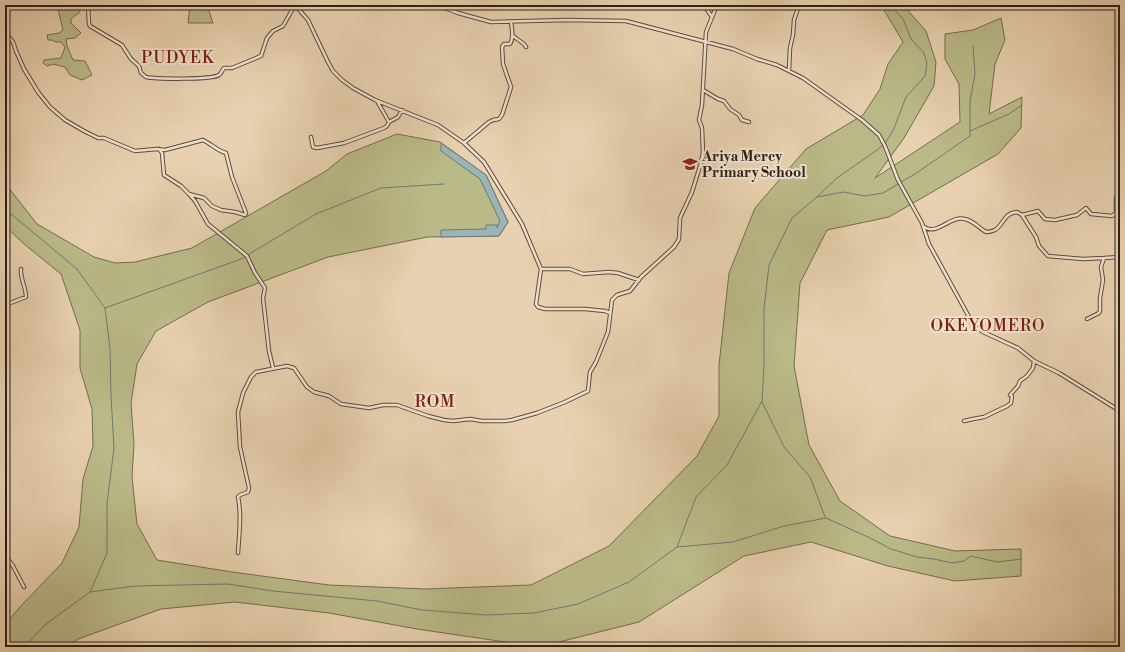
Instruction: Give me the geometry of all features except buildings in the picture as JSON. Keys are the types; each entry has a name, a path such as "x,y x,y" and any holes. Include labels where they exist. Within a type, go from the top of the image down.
{"street":[{"path":"88,5 90,26 122,45 131,59 139,66 141,73 146,77 159,78 205,78 218,76 224,68 232,68 261,56 267,38 273,31 283,26 295,5 308,20 328,62 337,76 347,84 377,101 438,125 464,143 482,158 522,224 541,269 536,304 538,307 550,309 585,309 610,313"},
{"path":"437,5 488,22 567,20 626,21 733,49 757,59 778,65 814,84 862,120 879,135 885,146 898,180 922,223 933,250 974,326 983,332 1018,348 1034,360 1060,373 1120,411"},
{"path":"704,5 712,17"},
{"path":"238,553 240,524 238,497 240,494 248,492 249,488 240,448 238,423 240,403 252,377 260,371 287,366 294,368 307,387 314,392 329,396 346,405 369,408 383,405 397,405 444,420 460,421 470,419 482,421 505,421 537,413 588,391 590,372 596,362 608,332 610,313 614,297 630,291 639,280 674,247 679,239 680,218 692,192 701,163 702,128 700,120 706,32 717,5"},
{"path":"789,70 794,20 799,5"},
{"path":"464,143 489,122 502,116 511,87 503,64 502,47 504,44 511,44 511,22"},
{"path":"5,27 8,36 14,42 16,51 32,84 50,107 65,120 98,138 104,138 131,150 164,150 204,140 219,151 226,153 232,177 246,213 245,215 221,210 212,206 204,198 189,194"},
{"path":"512,36 526,47"},
{"path":"703,90 724,101 730,109 739,115 742,120 749,122"},
{"path":"377,101 389,122"},
{"path":"311,137 312,146 314,148 339,144 348,140 360,138 388,126 389,122 398,117 402,110"},
{"path":"159,149 162,153 164,175 181,186 189,194 195,201 208,224 247,256 255,273 264,285 265,291 263,298 269,351 273,368"},
{"path":"1022,215 1038,211 1045,219 1055,220 1077,215 1086,208 1091,214 1112,216 1116,213 1116,198 1120,197"},
{"path":"922,223 926,228 937,229 954,219 965,219 976,224 986,232 997,229 1005,218 1011,213 1017,212 1022,215 1036,237 1039,246 1048,256 1083,259 1120,257"},
{"path":"1086,319 1099,314 1100,311 1100,298 1103,280 1100,267 1104,258"},
{"path":"541,269 570,268 583,274 609,272 618,273 639,280"},
{"path":"5,305 26,297 25,288 21,278 21,269"},
{"path":"964,422 984,417 1011,403 1012,396 1010,395 1021,380 1027,376 1033,368 1034,360"},
{"path":"5,555 13,566 24,587"}],"green space":[{"path":"57,5 72,5 72,7 80,12 71,19 71,23 81,33 75,38 66,39 67,46 73,60 85,61 92,75 82,80 70,75 65,67 53,64 47,66 43,63 44,60 61,58 65,47 61,42 48,40 47,35 59,33 63,30"},
{"path":"190,5 207,5 213,23 188,23"},
{"path":"881,5 903,5 926,31 936,62 934,86 904,138 875,178 960,122 959,84 945,59 945,34 973,30 1001,18 1005,40 995,64 989,114 1022,97 1021,128 998,154 889,217 827,230 800,283 794,366 809,445 840,501 890,536 955,551 1021,549 1021,576 955,581 888,566 811,542 744,556 639,622 539,647 417,629 329,613 235,602 161,609 78,639 67,647 5,647 5,625 62,563 79,527 83,479 93,446 92,409 80,368 80,330 61,274 24,244 5,226 5,186 8,187 37,224 94,257 115,263 135,262 192,248 326,171 347,154 397,134 440,142 486,175 508,222 499,236 427,237 328,257 208,302 156,331 137,364 131,403 134,444 132,477 137,524 157,560 232,572 329,585 425,589 531,585 609,546 697,456 719,416 719,365 729,273 755,208 806,149 863,115 880,89 888,64 903,42"}],"water":[{"path":"441,143 486,175 508,222 499,236 441,237 441,230 486,229 486,225 497,225 497,228 500,221 480,179 441,151"}],"waterway":[{"path":"817,197 837,178 886,142 893,131 906,97 925,76 927,64 924,53 911,39 903,19 890,5"},
{"path":"970,131 970,101 975,74 973,46"},
{"path":"901,182 970,136 970,131 1009,114 1022,105"},
{"path":"105,308 241,259 316,214 381,188 444,184"},
{"path":"677,547 696,497 727,465 762,401 764,366 764,309 769,265 792,218 817,197 843,192 865,196 883,193 898,184"},
{"path":"5,209 77,269 105,308 110,349 114,448 107,503 107,553 90,592 46,624 24,647"},
{"path":"762,402 784,447 810,477 825,517"},
{"path":"90,592 135,586 228,584 273,591 377,601 422,610 486,615 534,613 578,604 629,582 677,547 733,542 784,526 826,518 891,549 917,557 952,563 964,561 971,556 997,562 1022,559"}],"place":[{"name":"Ariya Mercy Primary School","path":"690,164"}],"district":[{"name":"PUDYEK","path":"178,57"},
{"name":"OKEYOMERO","path":"988,325"},
{"name":"ROM","path":"435,401"}]}
